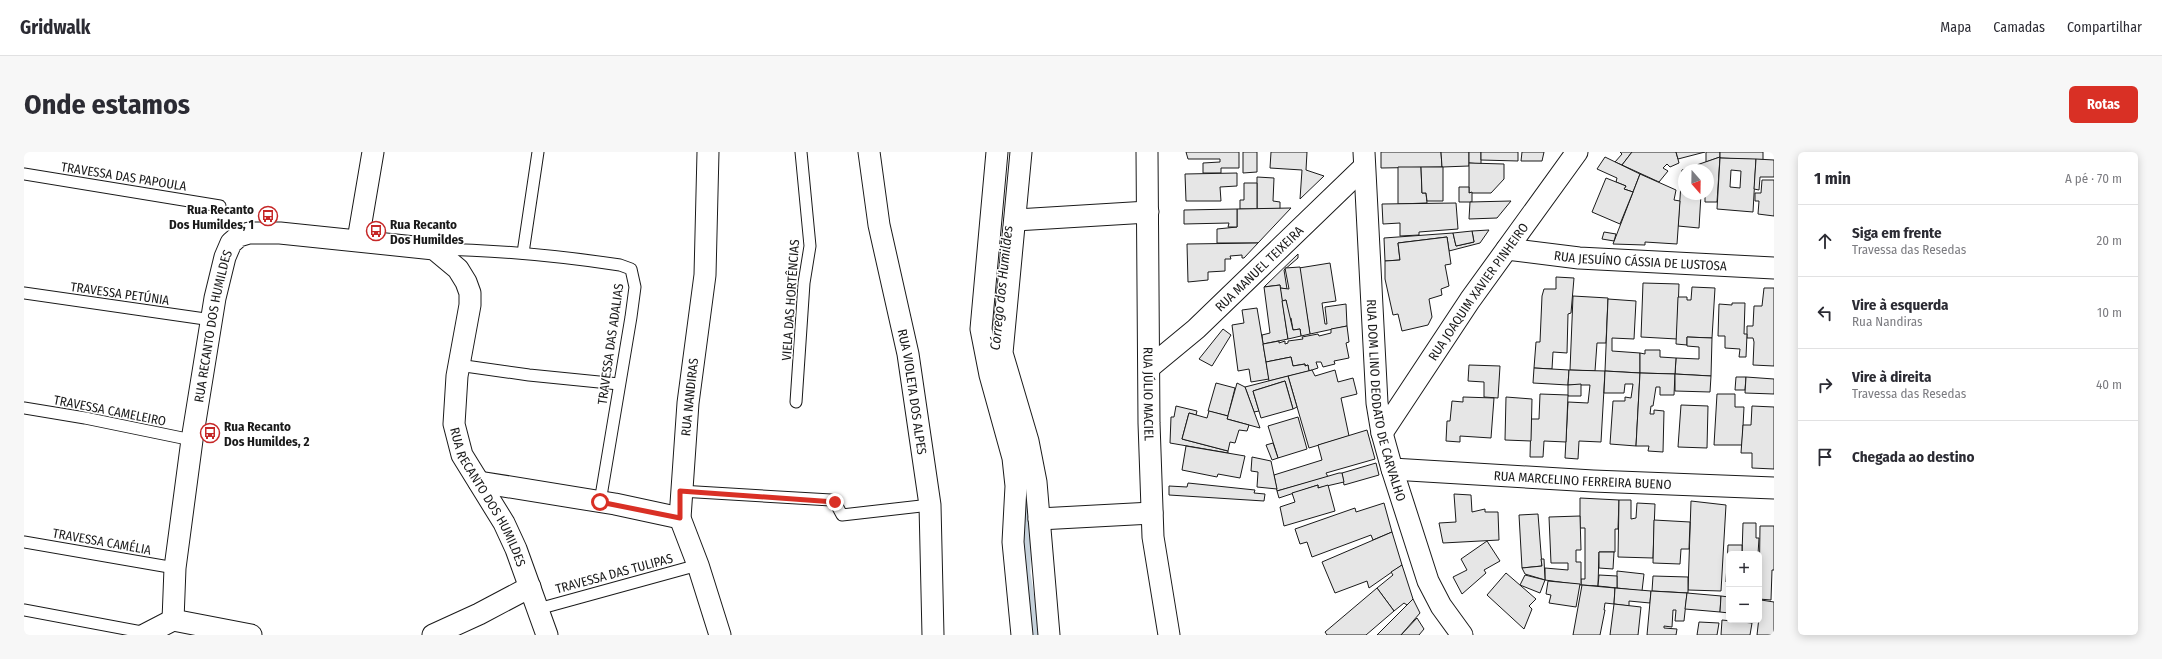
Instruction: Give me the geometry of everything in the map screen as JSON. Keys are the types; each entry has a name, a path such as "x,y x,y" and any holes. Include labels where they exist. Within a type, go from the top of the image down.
{"street":[{"path":"358,240 373,152"},
{"name":"RUA NANDIRAS","path":"708,152 705,275 688,403 680,491 680,518 698,565 720,635"},
{"name":"RUA VIOLETA DOS ALPES","path":"869,152 879,225 908,354 930,505 934,635"},
{"path":"997,152 1015,220 1002,353 1012,418 1013,458 1016,486 1013,542 1022,635"},
{"path":"1021,152 1006,187 981,329 990,375 1012,418 1036,482 1049,635"},
{"name":"RUA JÚLIO MACIEL","path":"1147,152 1150,367 1149,423 1153,537 1169,635"},
{"name":"RUA JOAQUIM XAVIER PINHEIRO","path":"1382,433 1470,300 1576,152"},
{"name":"RUA MANUEL TEIXEIRA","path":"1150,367 1201,324 1364,160"},
{"name":"RUA DOM LINO DEODATO DE CARVALHO","path":"1364,160 1377,403 1382,433 1392,469 1428,580 1441,606 1462,635"},
{"path":"1015,220 1148,212"},
{"name":"RUA RECANTO DOS HUMILDES","path":"173,620 175,568 192,440 224,257 231,243 239,236 249,233 280,233 434,249 458,269 466,282 470,293 468,322 458,365 454,424 462,455 504,523 530,586 547,635"},
{"name":"RUA JESUÍNO CÁSSIA DE LUSTOSA","path":"1507,249 1579,258 1774,268"},
{"name":"RUA MARCELINO FERREIRA BUENO","path":"1392,469 1593,481 1774,488"},
{"path":"479,482 600,502 680,518"},
{"path":"1039,519 1152,513"},
{"path":"433,635 479,614 530,586"},
{"path":"146,634 173,620 218,632 251,635"}],"lane":[{"path":"523,253 538,152"},
{"name":"VIELA DAS HORTÊNCIAS","path":"796,402 804,283 810,246 801,152"},
{"name":"TRAVESSA DAS PAPOULA","path":"24,174 220,206"},
{"name":"TRAVESSA DAS ADALIAS","path":"434,249 523,253 620,265 631,269 635,287 600,502"},
{"name":"TRAVESSA PETÚNIA","path":"24,293 212,320"},
{"path":"458,365 529,375 619,384"},
{"name":"TRAVESSA CAMELEIRO","path":"24,408 86,418 192,440"},
{"path":"680,491 831,500 835,502 842,515 930,505"},
{"name":"TRAVESSA CAMÉLIA","path":"24,542 175,568"},
{"name":"TRAVESSA DAS TULIPAS","path":"538,609 698,565"},
{"path":"24,610 146,634"}],"building":[{"path":"1186,152 1239,152 1239,168 1221,168 1221,173 1203,173 1203,163 1220,162 1220,159 1188,159"},
{"path":"1243,152 1257,152 1257,172 1243,173"},
{"path":"1271,152 1307,152 1306,170 1324,176 1300,199 1302,170 1270,168"},
{"path":"1381,152 1441,152 1442,167 1381,168"},
{"path":"1441,152 1469,152 1469,166 1442,167"},
{"path":"1469,152 1481,152 1481,164 1469,163"},
{"path":"1481,152 1518,152 1518,161 1481,160"},
{"path":"1522,152 1544,152 1542,161 1521,161"},
{"path":"1620,152 1632,152 1622,165 1615,162 1622,154"},
{"path":"1632,152 1676,152 1679,163 1670,167 1667,164 1663,168 1668,171 1659,182 1622,165"},
{"path":"1676,152 1705,152 1678,159"},
{"path":"1706,152 1720,152 1720,157 1706,162"},
{"path":"1720,152 1763,152 1763,160 1720,158"},
{"path":"1605,157 1640,174 1633,192 1624,189 1626,186 1616,182 1617,178 1597,169"},
{"path":"1720,157 1717,202 1705,202 1705,200 1714,200 1714,164 1700,164"},
{"path":"1720,158 1756,159 1753,212 1717,209","holes":["1731,170 1741,171 1740,188 1730,187"]},
{"path":"1756,159 1774,160 1774,177 1760,177 1759,190 1754,189"},
{"path":"1469,163 1504,164 1504,179 1491,193 1469,193"},
{"path":"1398,167 1421,167 1422,193 1426,193 1427,203 1398,204"},
{"path":"1421,167 1443,167 1443,201 1427,201 1426,193 1422,193"},
{"path":"1237,173 1237,186 1220,187 1221,201 1186,201 1185,174"},
{"path":"1640,174 1676,190 1674,200 1680,201 1677,244 1645,242 1645,245 1613,244"},
{"path":"1257,177 1274,178 1273,201 1280,202 1280,209 1257,209"},
{"path":"1606,178 1626,186 1624,189 1633,192 1620,224 1592,212"},
{"path":"1762,180 1774,180 1774,216 1758,214 1759,201 1755,201 1755,193 1761,193"},
{"path":"1244,183 1257,183 1257,209 1240,209 1240,200 1244,200"},
{"path":"1459,187 1469,187 1469,193 1472,192 1472,202 1459,202"},
{"path":"1680,200 1701,200 1699,228 1678,226"},
{"path":"1511,201 1497,218 1469,219 1470,202"},
{"path":"1456,203 1458,229 1419,232 1419,235 1400,236 1400,223 1383,224 1382,204"},
{"path":"1291,208 1258,243 1217,243 1217,229 1237,227 1237,209"},
{"path":"1237,209 1237,227 1228,227 1229,223 1184,224 1184,210"},
{"path":"1489,230 1480,243 1449,251 1447,237 1398,243 1400,260 1385,261 1384,238 1453,233 1456,246 1474,242 1472,231"},
{"path":"1472,231 1474,242 1456,246 1453,233"},
{"path":"1604,232 1616,234 1614,241 1602,239"},
{"path":"1447,237 1451,264 1445,265 1449,286 1441,289 1442,295 1429,299 1432,317 1428,325 1402,331 1398,314 1393,315 1385,279 1385,261 1400,260 1398,243"},
{"path":"1258,243 1244,258 1242,258 1242,255 1230,256 1231,259 1225,259 1225,271 1208,272 1208,280 1188,282 1187,244"},
{"path":"1298,254 1298,258 1284,270 1287,289 1280,288 1280,285 1264,287"},
{"path":"1330,263 1336,301 1322,303 1325,324 1327,324 1325,307 1346,304 1347,326 1310,334 1299,268"},
{"path":"1300,267 1310,334 1301,336 1300,329 1293,330 1291,318 1289,319 1286,300 1282,301 1280,288 1289,289 1285,268"},
{"path":"1556,277 1574,278 1571,313 1568,314 1567,353 1553,352 1552,369 1534,368 1536,342 1540,342 1542,296 1544,289 1556,289"},
{"path":"1643,283 1679,284 1677,339 1641,337"},
{"path":"1280,285 1288,339 1263,344 1262,335 1270,333 1264,287"},
{"path":"1692,287 1715,288 1712,338 1687,337 1687,345 1676,344 1678,297 1687,297 1687,300 1691,300"},
{"path":"1764,288 1774,288 1774,366 1753,365 1754,342 1753,338 1747,338 1747,326 1753,326 1754,306 1762,306"},
{"path":"1573,296 1608,298 1606,343 1597,343 1595,371 1570,370"},
{"path":"1608,299 1636,301 1634,339 1612,338 1612,351 1640,353 1640,373 1605,371"},
{"path":"1286,300 1293,330 1300,329 1301,336 1288,339 1282,301"},
{"path":"1732,303 1745,303 1744,334 1747,334 1746,357 1739,357 1740,349 1725,348 1725,336 1718,336 1719,304 1732,305"},
{"path":"1257,308 1269,379 1251,382 1249,369 1238,371 1232,325 1244,323 1242,310"},
{"path":"1347,326 1349,342 1346,343 1349,358 1334,361 1335,364 1323,367 1321,362 1316,362 1318,368 1309,371 1308,365 1305,366 1305,364 1293,366 1291,357 1266,362 1263,344 1285,341 1285,344 1288,343 1288,341 1303,339 1302,337 1318,334 1319,336 1331,333 1331,329"},
{"path":"1223,329 1231,335 1212,366 1199,359"},
{"path":"1687,337 1712,338 1711,376 1675,374 1676,358 1699,359 1699,347 1687,346"},
{"path":"1645,350 1660,350 1660,357 1676,358 1675,374 1640,373 1640,353 1645,354"},
{"path":"1291,357 1293,366 1305,364 1305,366 1308,365 1309,371 1269,381 1266,362"},
{"path":"1469,365 1500,366 1498,398 1484,397 1484,382 1468,381"},
{"path":"1534,368 1569,370 1568,385 1533,383"},
{"path":"1312,370 1315,376 1335,370 1338,382 1353,378 1357,394 1341,398 1349,436 1309,448 1288,376"},
{"path":"1569,370 1605,371 1601,442 1579,441 1578,459 1565,458 1568,402 1588,403 1590,385 1568,385"},
{"path":"1605,371 1640,373 1636,446 1610,444 1613,401 1625,401 1625,397 1631,398 1633,384 1625,384 1624,393 1604,393"},
{"path":"1640,373 1675,374 1674,395 1660,395 1660,387 1656,387 1653,406 1651,406 1650,414 1654,414 1654,410 1664,411 1663,452 1648,451 1649,446 1636,446"},
{"path":"1675,374 1711,376 1710,392 1675,391"},
{"path":"1288,376 1297,407 1293,409 1285,381 1253,391 1259,411 1254,412 1245,387"},
{"path":"1736,377 1746,377 1745,390 1735,390"},
{"path":"1746,377 1774,379 1774,394 1745,393"},
{"path":"1285,381 1293,409 1261,418 1253,391"},
{"path":"1216,383 1235,388 1228,416 1208,411"},
{"path":"1237,383 1245,387 1260,428 1227,419"},
{"path":"1581,384 1581,396 1568,396 1568,385"},
{"path":"1540,394 1568,395 1566,442 1544,441 1543,457 1530,457 1531,419 1539,419"},
{"path":"1717,394 1735,394 1735,407 1744,407 1742,445 1714,445"},
{"path":"1463,397 1494,398 1491,438 1460,436 1460,442 1446,441 1447,421 1450,421 1452,401 1463,402"},
{"path":"1506,397 1532,399 1531,441 1505,440"},
{"path":"1681,405 1708,406 1707,448 1678,447"},
{"path":"1176,406 1197,411 1196,415 1189,413 1182,439 1228,451 1228,453 1170,443 1171,417 1174,417"},
{"path":"1752,406 1774,407 1774,469 1752,468 1752,453 1741,453 1743,425 1751,425"},
{"path":"1209,411 1228,416 1227,419 1249,425 1247,431 1239,430 1235,443 1230,442 1228,451 1182,439 1189,413 1207,418"},
{"path":"1298,417 1307,449 1278,458 1268,426"},
{"path":"1367,430 1375,459 1326,473 1328,477 1277,491 1274,475 1322,460 1318,445"},
{"path":"1273,443 1278,458 1272,460 1266,445"},
{"path":"1186,446 1245,456 1240,478 1218,474 1217,477 1182,470"},
{"path":"1252,457 1271,461 1277,489 1257,487 1258,472 1251,471"},
{"path":"1376,463 1379,475 1344,485 1342,473"},
{"path":"1342,473 1344,482 1318,488 1318,485 1279,498 1277,491"},
{"path":"1188,483 1255,490 1254,493 1265,494 1264,501 1169,495 1169,486 1187,487"},
{"path":"1318,485 1318,488 1328,485 1335,511 1284,526 1280,507 1295,502 1292,493"},
{"path":"1454,494 1471,495 1472,512 1485,509 1485,512 1498,512 1499,540 1443,543 1439,523 1456,522"},
{"path":"1580,498 1619,500 1618,529 1615,529 1615,552 1599,552 1598,586 1581,585 1581,579 1585,579 1585,528 1580,528"},
{"path":"1619,500 1631,500 1631,519 1636,518 1637,503 1655,504 1653,558 1618,557"},
{"path":"1691,501 1726,505 1721,591 1688,590"},
{"path":"1384,503 1392,532 1373,540 1371,535 1312,557 1307,542 1300,544 1295,529 1355,508 1356,512"},
{"path":"1538,514 1542,566 1522,568 1519,515"},
{"path":"1580,516 1581,550 1576,550 1576,562 1581,562 1581,585 1545,580 1545,568 1568,570 1568,563 1551,563 1549,517"},
{"path":"1654,520 1690,522 1689,549 1681,549 1680,564 1653,563"},
{"path":"1743,523 1756,523 1756,538 1759,538 1758,551 1742,551"},
{"path":"1760,526 1774,526 1774,570 1772,570 1771,600 1762,599 1762,551 1760,551"},
{"path":"1392,532 1402,565 1369,588 1367,581 1335,593 1322,562"},
{"path":"1487,541 1500,561 1484,570 1486,573 1462,594 1453,577 1467,570 1461,559"},
{"path":"1728,545 1742,545 1742,551 1728,551"},
{"path":"1599,552 1614,552 1613,569 1599,568"},
{"path":"1541,559 1544,559 1545,580 1525,574 1522,568 1542,566"},
{"path":"1402,565 1413,599 1407,605 1404,603 1394,611 1377,588 1393,575 1391,572"},
{"path":"1617,571 1644,574 1642,591 1617,588"},
{"path":"1506,573 1536,599 1529,606 1532,609 1524,629 1487,595"},
{"path":"1525,575 1545,580 1540,593 1520,585"},
{"path":"1599,575 1617,576 1617,588 1598,586"},
{"path":"1653,576 1688,577 1688,593 1652,591"},
{"path":"1548,581 1580,584 1576,607 1549,603 1551,595 1546,594"},
{"path":"1582,585 1615,588 1614,604 1605,603 1600,635 1573,635"},
{"path":"1377,588 1394,611 1366,635 1327,635 1325,632"},
{"path":"1615,588 1651,591 1650,603 1629,601 1629,606 1614,604"},
{"path":"1651,591 1687,593 1684,621 1675,621 1676,610 1673,610 1672,627 1664,626 1664,628 1677,629 1676,635 1647,635"},
{"path":"1687,593 1721,596 1720,612 1685,609"},
{"path":"1721,596 1726,597 1726,613 1720,612"},
{"path":"1413,599 1420,613 1401,635 1377,635"},
{"path":"1762,600 1774,602 1774,635 1757,635 1758,623 1762,623"},
{"path":"1614,604 1641,607 1638,635 1610,635"},
{"path":"1417,618 1424,629 1419,635 1401,635"},
{"path":"1722,620 1726,620 1726,623 1752,623 1750,635 1721,635"},
{"path":"1699,622 1719,623 1717,635 1697,635"}],"waterway":[{"name":"Córrego dos Humildes","path":"1028,507 1027,573 1037,635"}],"place":[{"name":"Rua Recanto Dos Humildes, 1","path":"268,216"},
{"name":"Rua Recanto Dos Humildes","path":"376,231"},
{"name":"Rua Recanto Dos Humildes, 2","path":"210,433"}],"route":[{"path":"600,502 680,518 680,491 831,500 835,502"}]}
